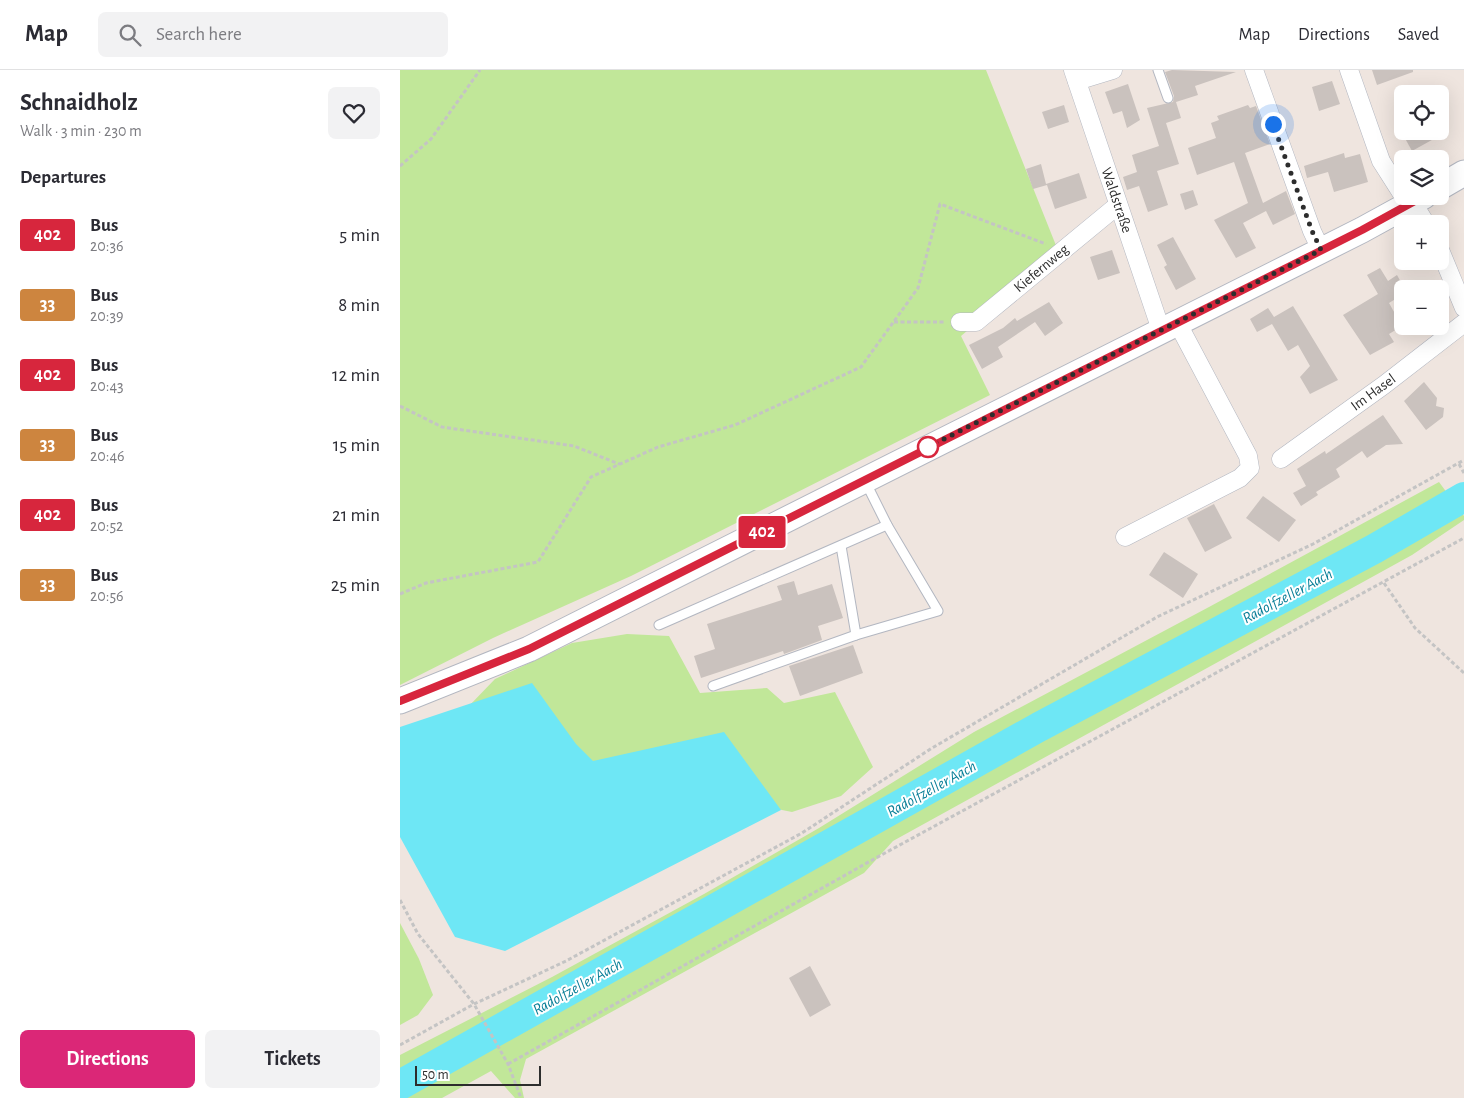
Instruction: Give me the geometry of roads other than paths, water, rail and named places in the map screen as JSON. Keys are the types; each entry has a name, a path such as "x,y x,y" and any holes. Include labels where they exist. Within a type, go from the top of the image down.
{"main road":[{"path":"1449,182 1464,174"},
{"path":"400,701 529,649 1321,250 1397,205"}],"street":[{"path":"1075,76 1113,70"},
{"path":"1254,70 1312,231 1321,250"},
{"path":"1349,70 1381,161 1394,177"},
{"name":"Waldstraße","path":"1075,76 1118,205 1169,326 1248,456 1250,468 1240,478 1125,537"},
{"name":"Kiefernweg","path":"960,322 976,322 1118,205"},
{"path":"1448,270 1464,308"},
{"name":"Im Hasel","path":"1281,459 1384,385 1464,323"}],"lane":[{"path":"1158,70 1168,98"},
{"path":"713,686 856,635 938,611 887,525 865,480"},
{"path":"659,625 887,525"},
{"path":"841,546 856,635"}],"water":[{"path":"532,683 576,744 593,761 724,732 781,810 505,951 455,937 400,837 400,727"}],"waterway":[{"name":"Radolfzeller Aach","path":"400,1085 1039,727 1374,549 1464,497"}]}
